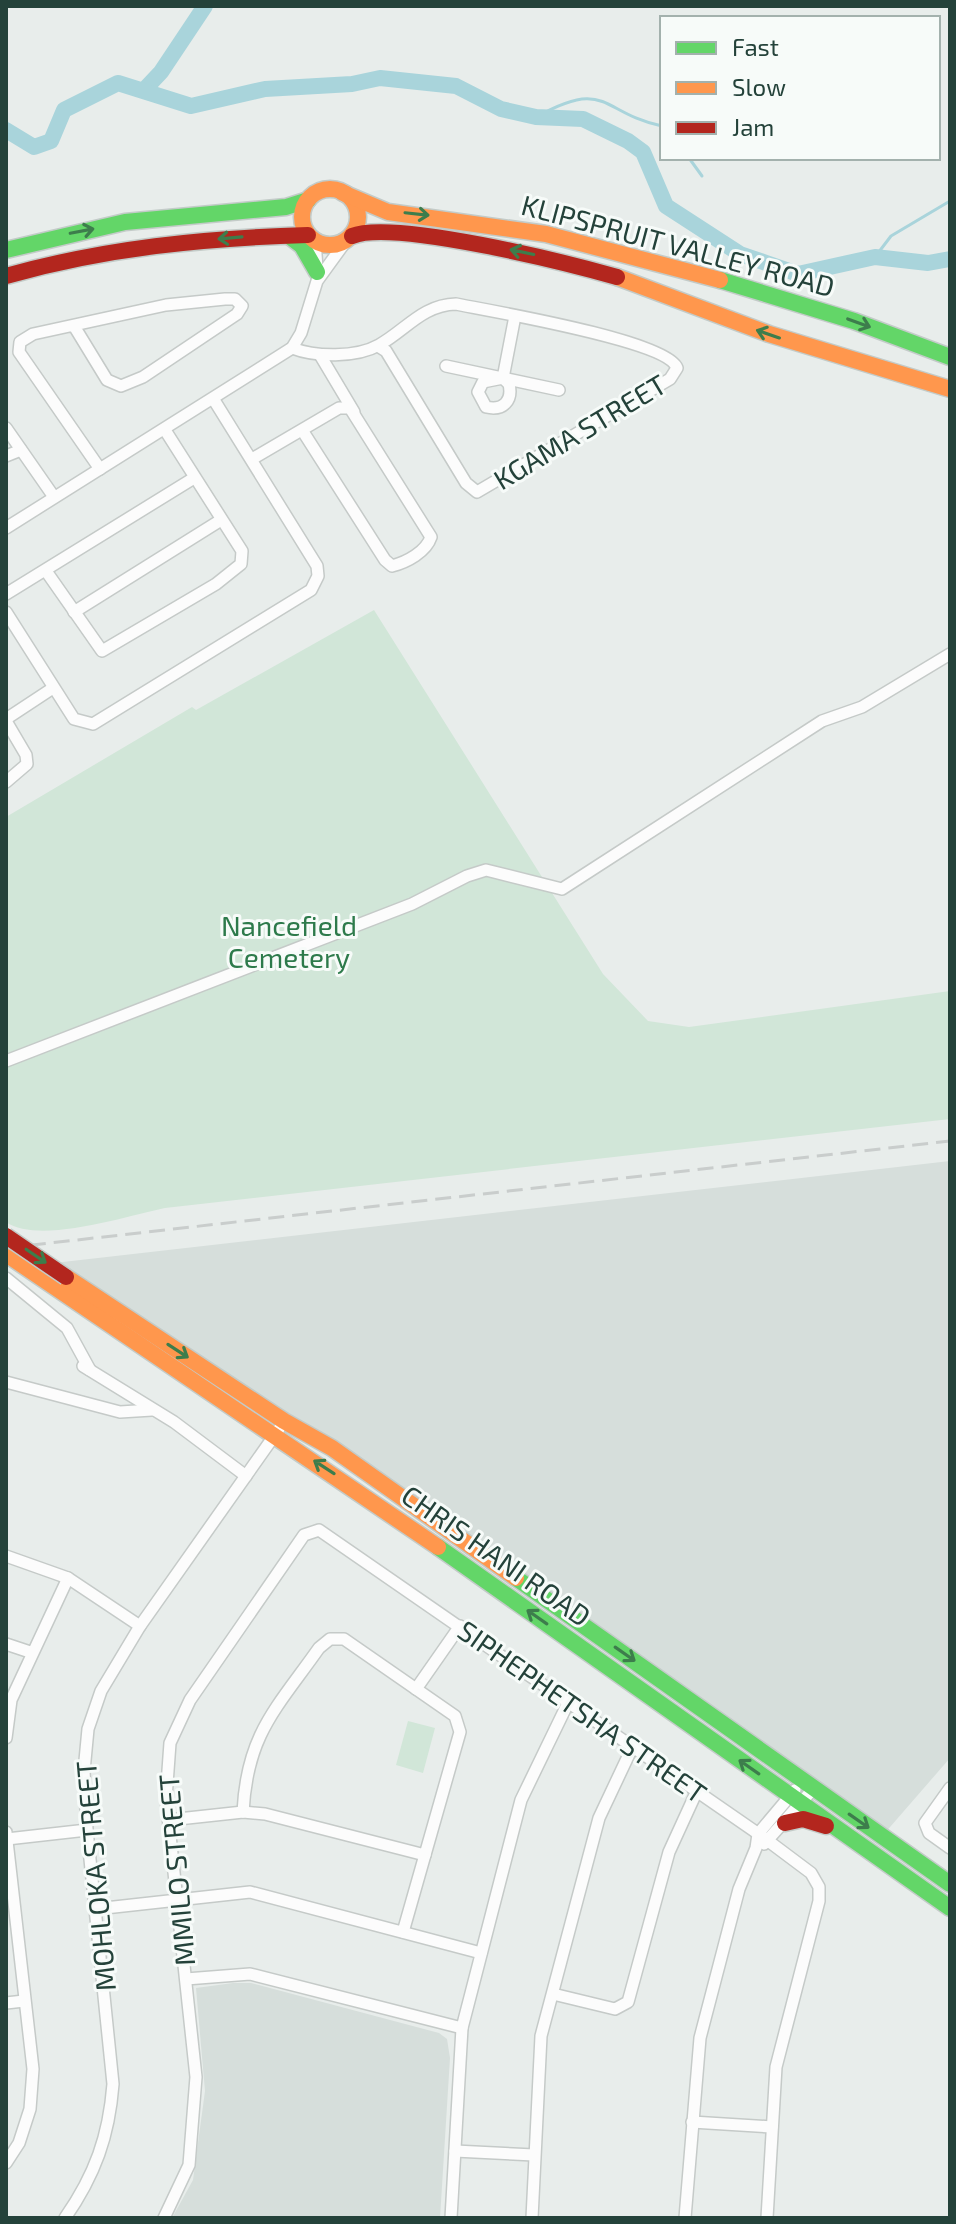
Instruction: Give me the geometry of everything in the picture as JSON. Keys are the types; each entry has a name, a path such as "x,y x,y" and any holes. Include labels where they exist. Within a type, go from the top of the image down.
{"main road":[{"path":"6,250 125,222 286,207 308,200 324,190 343,193 353,202 358,214 349,238 331,246 312,238 289,236 157,243 92,254 6,276"},
{"name":"KLIPSPRUIT VALLEY ROAD","path":"343,193 388,212 538,232 741,285 854,321 950,357"},
{"path":"308,200 302,215 312,238"},
{"name":"KLIPSPRUIT VALLEY ROAD","path":"349,238 367,230 406,234 506,249 581,265 640,283 769,334 950,389"},
{"path":"289,236 302,246 317,276"},
{"name":"CHRIS HANI ROAD","path":"6,1236 62,1283 275,1436 355,1488 950,1908"},
{"name":"CHRIS HANI ROAD","path":"6,1254 62,1283 362,1468 950,1884"},
{"path":"785,1823 808,1820 839,1830"}],"street":[{"path":"6,528 214,400 292,348 301,333 317,276 312,238"},
{"path":"317,276 349,238"},
{"path":"74,326 107,380 121,386 143,377 237,314 242,306 235,299 166,305 25,336 17,346 100,469"},
{"name":"KGAMA STREET","path":"292,348 320,355 378,346 416,317 438,306 456,304 669,356 677,365 677,370 670,379 477,492 466,483 386,351 378,346"},
{"path":"503,378 515,316"},
{"path":"302,430 385,560 392,566 422,550 431,537 320,355"},
{"path":"446,366 559,390"},
{"path":"6,612 74,719 87,724 100,722 311,590 318,576 317,566 214,400"},
{"path":"252,459 339,408 354,412"},
{"path":"6,428 54,497"},
{"path":"46,571 102,651 231,574 241,564 242,551 165,430"},
{"path":"6,456 21,450"},
{"path":"6,594 194,478"},
{"path":"74,612 221,520"},
{"path":"6,1061 412,904 467,876 486,870 562,889 822,721 862,707 950,654"},
{"path":"6,782 25,769 27,759 6,720 53,688"},
{"path":"6,1278 67,1328 86,1368 198,1439 246,1476"},
{"path":"6,1382 120,1412 152,1410"},
{"name":"MOHLOKA STREET","path":"65,2218 100,2159 110,2119 113,2058 87,1830 84,1771 88,1729 101,1691 140,1626 284,1421"},
{"name":"MMILO STREET","path":"164,2218 189,2165 196,2077 169,1820 166,1774 170,1743 190,1700 304,1535 319,1530 329,1534"},
{"name":"SIPHEPHETSHA STREET","path":"329,1534 811,1873 819,1887 819,1901 780,2050 772,2127"},
{"path":"6,1556 68,1578 140,1626"},
{"path":"6,1738 11,1700 30,1652 68,1578"},
{"path":"416,1689 460,1626"},
{"path":"243,1812 244,1779 256,1738 325,1643 335,1638 344,1639 455,1716 461,1728 403,1932"},
{"path":"6,1644 30,1652"},
{"path":"451,2218 462,2028 521,1800 568,1703"},
{"path":"532,2218 541,2036 599,1818 632,1748"},
{"path":"763,1838 785,1823 807,1785"},
{"path":"950,1788 930,1812 925,1828 950,1848"},
{"path":"553,1994 615,2009 628,2002 669,1852 696,1793"},
{"path":"685,2218 700,2038 739,1889 756,1848 797,1800"},
{"path":"169,1820 243,1812 425,1855"},
{"path":"7,1839 87,1830"},
{"path":"6,1832 33,2069 30,2109 19,2143 6,2163"},
{"path":"96,1909 177,1899 260,1894 481,1953"},
{"path":"186,1979 250,1974 462,2028"},
{"path":"6,2003 24,2001"},
{"path":"692,2122 772,2127 767,2218"},
{"path":"455,2151 534,2155"}],"shaded area":[{"path":"950,1161 950,1758 884,1834 54,1263"},
{"path":"251,1983 439,2033 447,2039 450,2058 440,2218 172,2218 193,2180 205,2091 196,1988"}],"green space":[{"name":"Nancefield Cemetery","path":"374,610 603,974 648,1021 689,1027 950,991 950,1119 165,1208 61,1230 39,1231 6,1222 6,817 192,707 196,710"},
{"path":"408,1721 435,1728 423,1773 396,1765"}],"waterway":[{"path":"145,89 161,72 205,6"},
{"path":"6,130 34,147 51,141 64,110 118,83 191,106 265,89 352,84 380,78 456,86 501,109 536,117 583,119 628,141 643,152 666,206 740,254 798,274 875,257 928,263 950,259"},
{"path":"536,117 560,105 591,99 660,125"},
{"path":"690,160 702,176"},
{"path":"875,257 891,236 950,201"}],"railway":[{"path":"6,1248 950,1141"}],"traffic: fast":[{"path":"6,250 125,222 286,207 308,200"},
{"path":"289,236 302,246 317,272"},
{"path":"720,280 854,321 950,357"},
{"path":"438,1547 950,1908"},
{"path":"516,1578 950,1884"}],"traffic: slow":[{"path":"330,189 350,197 358,217 350,237 330,245 310,237 302,217 310,197 330,189"},
{"path":"343,193 388,212 546,234 720,280"},
{"path":"617,277 769,334 950,389"},
{"path":"6,1254 438,1547"},
{"path":"66,1277 284,1421 332,1448 516,1578"}],"traffic: jam":[{"path":"352,236 373,232 441,238 522,253 617,277"},
{"path":"6,276 80,258 156,246 308,235"},
{"path":"6,1236 66,1277"},
{"path":"785,1823 803,1819 826,1826"}]}
